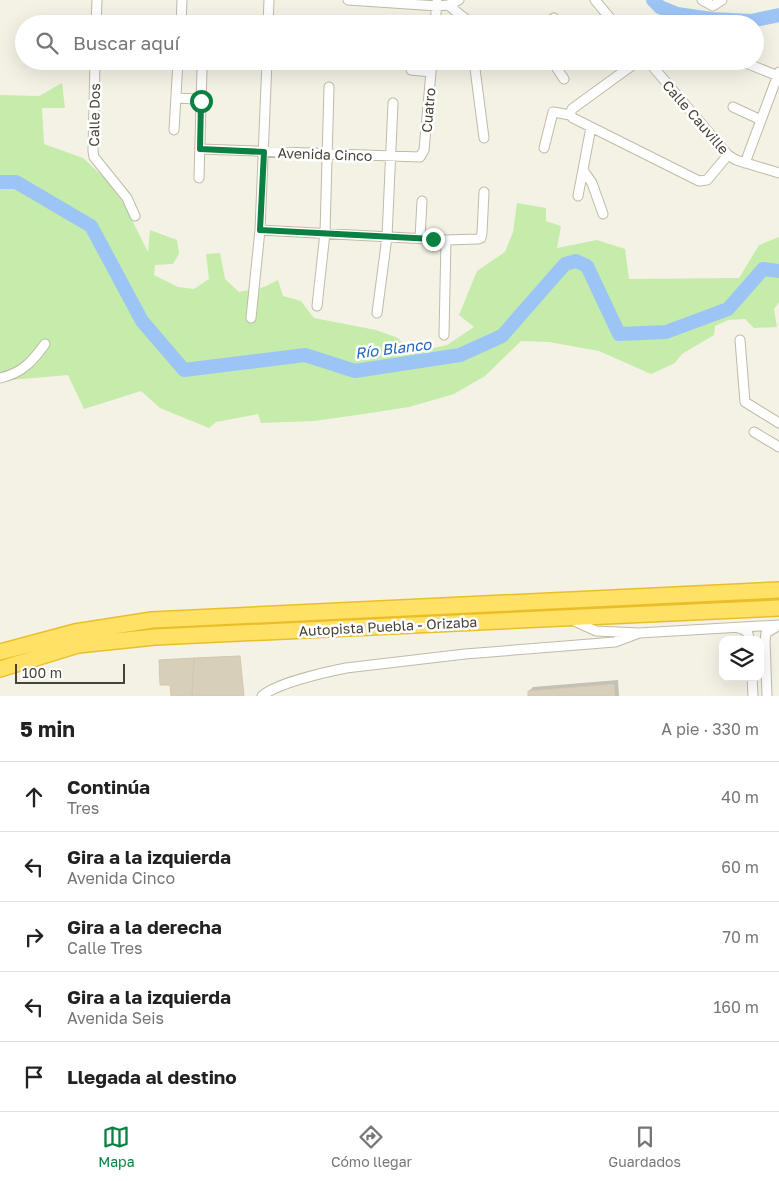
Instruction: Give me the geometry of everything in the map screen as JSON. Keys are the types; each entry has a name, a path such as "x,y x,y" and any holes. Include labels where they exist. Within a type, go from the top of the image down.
{"highway":[{"name":"Autopista Puebla - Orizaba","path":"0,652 75,632 152,620 779,590"},
{"name":"Autopista Puebla - Orizaba","path":"0,669 78,645 155,637 779,608"}],"street":[{"path":"97,15 98,0"},
{"path":"181,15 182,0"},
{"path":"268,15 269,0"},
{"path":"348,0 437,3 448,5 460,15"},
{"path":"448,5 459,0"},
{"path":"594,0 606,15"},
{"name":"Calle Dos","path":"95,70 92,151 94,157 127,198 135,216"},
{"path":"174,130 178,70"},
{"path":"199,178 202,70"},
{"path":"251,318 260,230 267,70"},
{"path":"411,70 431,72"},
{"path":"475,70 484,138"},
{"path":"558,70 564,79"},
{"path":"570,115 572,109 626,70"},
{"name":"Calle Cauville","path":"656,70 728,155 744,163 779,173"},
{"path":"744,163 778,77 762,70"},
{"name":"Cuatro","path":"420,157 424,150 431,72"},
{"path":"317,306 325,233 329,87"},
{"path":"176,98 201,101"},
{"path":"377,312 387,237 393,104"},
{"path":"733,107 761,120"},
{"path":"544,148 553,112 570,115 699,181 707,180 728,155"},
{"path":"578,196 591,127"},
{"name":"Avenida Cinco","path":"200,149 420,157"},
{"path":"583,170 592,183 604,214"},
{"path":"260,230 446,240 478,239 481,238 484,192"},
{"path":"420,238 422,201"},
{"path":"444,335 446,240"},
{"path":"740,340 744,397 746,402 779,423"},
{"path":"0,378 18,373 36,356 45,344"},
{"path":"754,432 779,446"},
{"path":"564,617 596,630 639,633 779,625"},
{"path":"767,696 764,640 769,630 779,625"},
{"path":"731,627 747,631 749,636"},
{"path":"262,696 283,686 346,668 465,654 615,642 639,633"},
{"path":"752,681 753,696"}],"green space":[{"path":"62,83 65,108 42,108 44,144 83,158 108,181 124,204 148,252 150,230 177,240 179,254 173,264 155,265 154,275 178,287 194,289 209,279 206,254 220,253 225,279 239,292 264,287 278,280 283,296 301,301 314,318 376,330 398,338 411,353 447,345 474,327 459,315 477,271 505,252 513,232 517,203 546,208 546,221 561,226 557,248 597,240 625,249 629,279 739,278 759,245 779,237 779,302 774,309 777,327 754,328 745,319 728,320 715,326 714,335 682,354 675,363 651,374 599,351 549,342 521,341 485,376 454,394 409,407 314,421 261,423 258,414 216,422 209,428 160,408 141,391 84,409 68,375 0,381 0,95 39,96"}],"building":[{"path":"240,656 244,696 192,696 194,658"},
{"path":"194,658 192,696 171,696 170,685 160,685 159,660"},
{"path":"614,684 615,696 528,696 528,691"}],"waterway":[{"path":"653,0 660,7 684,15"},
{"path":"764,18 779,15"},
{"name":"Río Blanco","path":"0,182 16,182 91,226 142,321 184,370 305,355 355,371 460,355 502,336 565,264 576,261 587,266 619,334 666,332 728,309 763,269 779,271"}],"route":[{"path":"201,101 200,149 264,152 260,230 433,239"}]}
